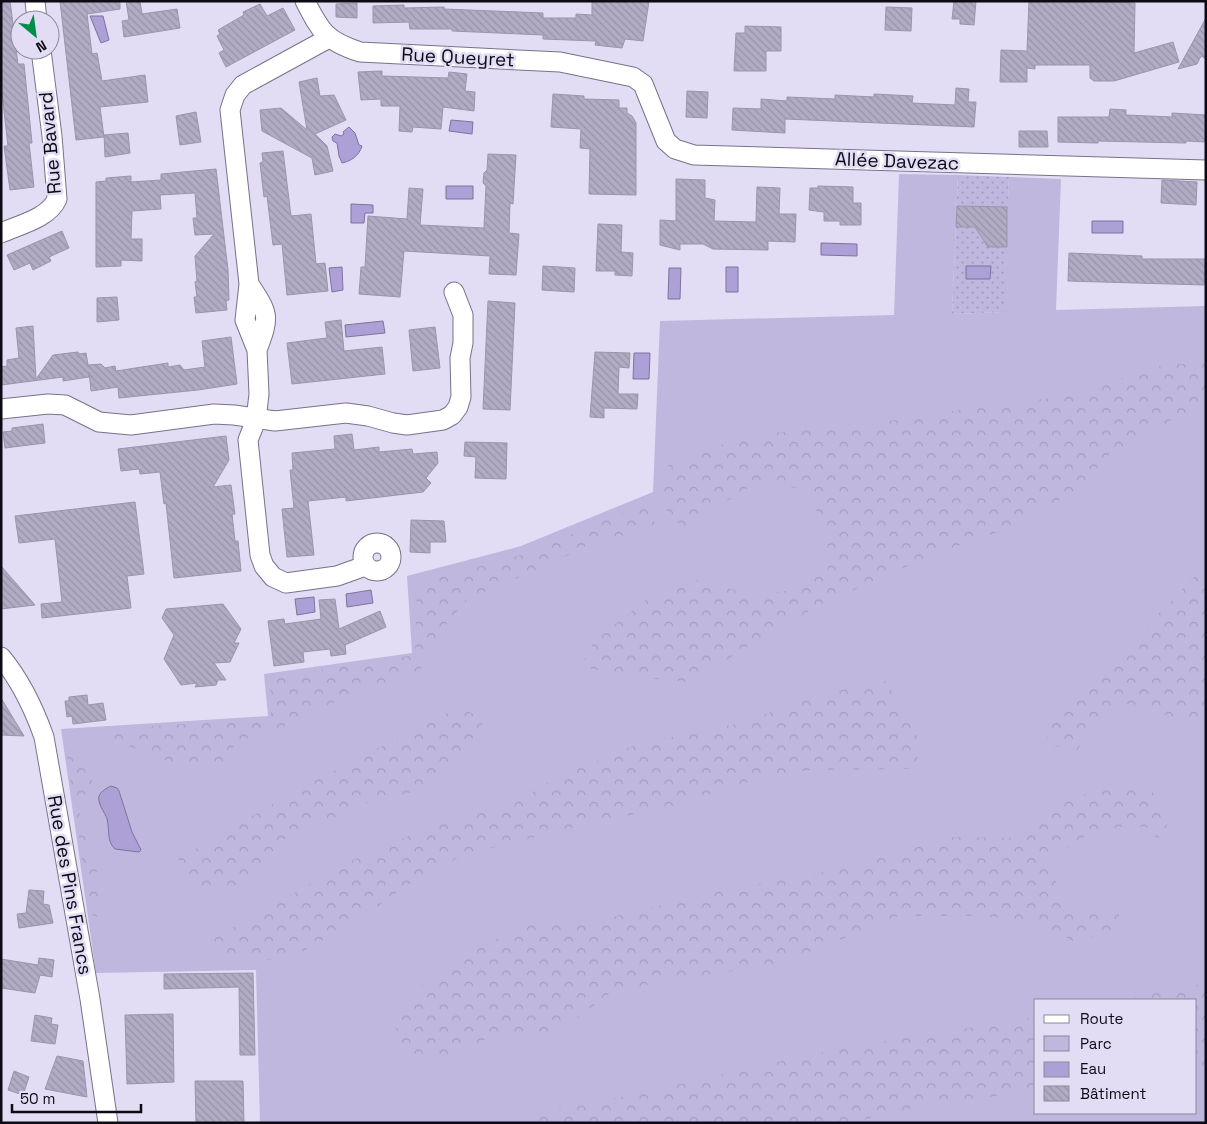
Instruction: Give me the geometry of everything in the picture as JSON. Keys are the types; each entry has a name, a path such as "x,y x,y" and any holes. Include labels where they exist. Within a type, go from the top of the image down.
{"street":[{"name":"Rue Queyret","path":"305,1 317,24 329,38 340,46 360,52 560,62 632,77"},
{"path":"329,38 243,85 235,95 230,110 249,284 244,320 257,350 259,394 256,420 248,440 260,555 264,566 273,577 286,582 338,576 365,566"},
{"name":"Rue Bavard","path":"1,233 47,212 54,205 57,198 53,145 42,60"},
{"name":"Allée Davezac","path":"632,77 643,84 666,141 675,149 694,155 1206,170"},
{"path":"1,409 48,404 65,405 99,422 131,424 214,414 234,415 275,422 346,412 393,423 407,424 443,420 452,415 458,407 461,397 460,358 463,343 463,315 454,292"},
{"name":"Rue des Pins Francs","path":"1,657 10,668 30,703 44,737 90,999 108,1123"}],"green space":[{"path":"899,174 958,175 952,314 1003,312 1009,177 1061,179 1056,310 1206,306 1206,1123 260,1123 256,970 96,973 61,729 268,716 264,674 412,653 407,576 521,546 653,492 660,321 894,315"},
{"path":"958,175 1009,177 1004,312 952,314"},
{"path":"1206,362 1206,406 1179,416 1110,454 1075,492 995,533 940,552 786,622 692,682 643,678 580,667 594,642 644,601 697,580 750,594 798,590 828,569 827,538 808,488 751,486 683,529 661,504 667,466 734,440 780,432 859,426 985,406 1068,396 1159,366"},
{"path":"652,501 655,528 621,536 607,535 557,561 468,599 441,631 419,673 352,694 289,725 236,742 225,763 198,770 150,756 107,735 113,729 271,718 270,678 415,655 417,583 521,555"},
{"path":"1206,574 1206,718 1174,718 1140,705 1114,703 1093,723 1077,751 1048,744 1047,722 1086,696 1129,645 1194,577"},
{"path":"889,680 893,696 917,731 918,769 809,770 761,778 675,805 558,831 463,855 406,886 359,920 285,961 225,959 211,940 351,861 420,831 515,803 555,778 638,744 736,724 828,693"},
{"path":"459,707 485,720 455,765 414,792 371,801 282,840 243,889 199,894 178,859 306,785"},
{"path":"66,752 80,752 94,774 89,792 80,797 80,816 87,823 88,855 97,871 95,882 102,904 97,917 90,914"},
{"path":"1114,787 1150,788 1170,821 1158,839 1147,827 1124,826 1084,837 1055,855 1048,869 1062,891 1068,909 1092,911 1118,910 1120,925 1100,936 1072,941 1051,929 1021,919 974,916 900,916 771,967 724,972 613,991 560,1031 494,1036 451,1055 415,1054 399,1045 395,1022 419,988 468,953 522,926 596,921 706,894 835,870 954,837 1013,838 1034,825 1056,801"},
{"path":"1206,983 1206,1074 1197,1070 1197,999 1125,999"},
{"path":"1034,1017 1034,1092 943,1102 849,1123 526,1123 522,1116 559,1110 778,1062 897,1039"}],"water":[{"path":"90,16 103,16 109,40 101,43"},
{"path":"451,120 473,122 472,134 449,131"},
{"path":"349,127 355,133 359,145 362,146 354,158 342,163 337,143 333,141 332,137 335,134 341,136"},
{"path":"446,186 473,186 473,199 446,199"},
{"path":"351,204 373,205 373,213 365,213 364,223 351,223"},
{"path":"1092,221 1123,221 1123,233 1092,233"},
{"path":"821,243 857,244 857,256 821,255"},
{"path":"966,266 991,266 990,279 966,279"},
{"path":"342,267 343,290 332,292 329,268"},
{"path":"726,267 738,267 738,292 726,292"},
{"path":"669,268 681,268 680,299 668,299"},
{"path":"383,321 385,333 346,337 345,325"},
{"path":"634,353 650,353 649,379 633,379"},
{"path":"371,590 373,603 347,607 346,594"},
{"path":"314,597 315,612 297,615 295,599"},
{"path":"111,786 119,791 132,832 141,850 139,852 115,849 110,842 108,823 100,805 99,796"}],"building":[{"path":"1,1 10,1 10,60 17,60 18,64 24,64 32,143 29,143 34,187 10,190 4,146 8,146 1,84"},
{"path":"60,1 120,1 120,9 87,14 92,54 97,53 102,81 145,75 148,102 100,107 104,137 76,140"},
{"path":"126,1 140,1 142,14 177,9 180,28 124,37 122,21 129,20"},
{"path":"592,1 649,1 643,41 625,39 622,48 595,45 596,41 543,39 543,35 452,31 452,29 410,29 409,22 373,23 373,6 404,5 404,8 444,7 444,9 543,13 543,18 576,18 576,14 592,15"},
{"path":"954,1 976,1 974,25 960,24 960,19 952,19"},
{"path":"1029,1 1135,3 1134,53 1173,42 1179,62 1114,81 1094,81 1090,78 1090,65 1035,65 1035,69 1027,68 1027,82 1000,82 1001,50 1027,51"},
{"path":"357,3 357,18 336,17 336,4"},
{"path":"260,4 267,16 283,8 295,30 226,67 219,53 224,50 217,36 220,34 218,30 244,15 243,12"},
{"path":"886,7 912,8 911,31 885,30"},
{"path":"1206,18 1206,59 1201,56 1197,64 1178,69"},
{"path":"745,26 781,27 781,51 766,51 766,71 734,71 736,33 745,33"},
{"path":"382,71 382,76 448,78 449,72 467,74 465,91 475,92 474,111 443,107 441,129 413,127 412,132 399,131 400,106 381,106 381,99 361,100 358,72"},
{"path":"317,78 320,96 334,95 346,120 315,134 327,146 333,171 315,175 312,158 262,131 260,110 281,108 307,130 299,82"},
{"path":"956,88 969,89 968,102 976,102 974,127 785,119 785,133 732,130 733,108 761,109 761,99 787,101 787,97 835,99 835,95 874,97 874,94 913,96 912,103 955,105"},
{"path":"687,91 708,92 707,118 686,117"},
{"path":"553,94 584,96 584,99 619,100 619,108 627,108 627,113 632,116 636,123 636,195 589,194 590,149 580,148 581,129 551,127"},
{"path":"1110,109 1126,110 1126,115 1172,117 1172,113 1206,115 1206,142 1058,142 1058,117 1109,117"},
{"path":"196,112 201,142 180,145 176,116"},
{"path":"1019,131 1047,131 1048,147 1019,147"},
{"path":"128,133 130,153 105,157 104,135"},
{"path":"283,151 291,216 311,214 316,264 325,263 328,291 287,295 282,244 273,245 267,196 264,197 260,163 263,162 262,153"},
{"path":"488,154 516,155 513,204 510,203 509,233 519,234 516,275 489,274 490,256 404,251 400,297 359,294 361,267 365,267 368,216 407,219 409,188 423,189 420,225 484,228 486,186 483,183 484,173 487,170"},
{"path":"216,169 228,270 229,300 226,301 227,310 196,313 194,297 197,297 195,256 214,234 195,235 193,218 197,218 195,193 160,195 161,209 132,211 131,239 142,239 142,261 121,260 121,266 96,267 96,182 106,181 106,178 131,176 131,182 161,180 161,174"},
{"path":"676,179 705,180 705,198 715,200 714,221 756,222 757,187 780,188 779,214 796,214 795,242 768,241 768,250 713,249 703,244 680,244 680,250 660,245 660,220 676,221"},
{"path":"1162,180 1197,182 1196,205 1161,203"},
{"path":"818,186 853,187 853,203 861,203 861,225 840,225 840,221 824,221 824,212 809,210 810,188 818,188"},
{"path":"957,206 1007,207 1007,247 988,247 975,227 956,227"},
{"path":"598,224 622,225 621,252 633,253 632,276 615,275 615,271 596,271"},
{"path":"62,231 69,248 49,257 51,261 33,270 30,263 14,270 7,255"},
{"path":"1069,253 1142,256 1142,259 1205,259 1204,285 1068,281"},
{"path":"543,266 575,268 574,292 542,290"},
{"path":"117,297 119,320 97,322 97,298"},
{"path":"488,301 515,303 510,410 483,409"},
{"path":"341,320 344,351 382,347 385,374 292,384 287,343 327,338 325,322"},
{"path":"33,326 36,379 53,355 78,352 79,354 86,353 88,365 101,364 105,368 115,366 116,371 168,363 168,367 180,365 184,370 205,367 202,341 231,337 237,384 119,398 118,387 91,391 89,372 89,377 63,381 63,377 1,385 1,367 7,366 7,360 19,358 16,328"},
{"path":"435,327 440,368 413,371 409,330"},
{"path":"595,352 630,353 629,368 619,367 618,394 638,394 637,409 604,408 604,418 590,417"},
{"path":"43,424 45,443 5,448 3,432 12,431 12,428"},
{"path":"352,434 354,450 379,447 379,452 412,449 413,454 437,452 438,463 426,478 431,483 423,492 346,501 346,497 308,501 314,555 287,557 282,509 294,508 290,470 293,470 292,453 335,449 334,436"},
{"path":"226,436 229,460 213,487 231,485 235,514 232,514 235,541 238,541 241,571 174,578 166,503 164,504 160,472 140,474 139,469 121,471 118,449"},
{"path":"465,442 507,443 506,479 475,478 476,457 464,456"},
{"path":"135,502 144,574 127,576 131,608 42,618 41,604 62,602 55,539 19,543 15,516"},
{"path":"411,520 444,521 446,542 430,542 430,553 410,552"},
{"path":"1,566 35,605 1,609"},
{"path":"335,599 339,629 380,611 386,627 345,645 346,654 331,656 330,649 303,652 304,662 274,666 268,621 284,619 285,624 321,619 319,600"},
{"path":"223,604 241,629 234,643 239,643 230,662 214,663 226,680 218,680 216,685 195,687 197,683 181,685 164,659 174,635 162,618 166,609"},
{"path":"87,695 88,705 103,703 106,720 73,724 72,716 67,717 65,701 69,701 69,697"},
{"path":"1,698 24,736 1,735"},
{"path":"29,890 44,891 43,904 49,905 53,923 19,928 17,914 26,913"},
{"path":"39,958 54,960 52,977 40,975 35,993 1,988 1,959 38,965"},
{"path":"253,973 255,1055 240,1055 239,987 164,989 164,974"},
{"path":"173,1014 174,1082 127,1084 125,1015"},
{"path":"35,1015 52,1018 51,1024 58,1025 55,1044 31,1041"},
{"path":"57,1056 83,1061 87,1097 45,1089"},
{"path":"14,1071 29,1077 23,1095 8,1090"},
{"path":"195,1081 243,1081 244,1123 196,1123"}]}
